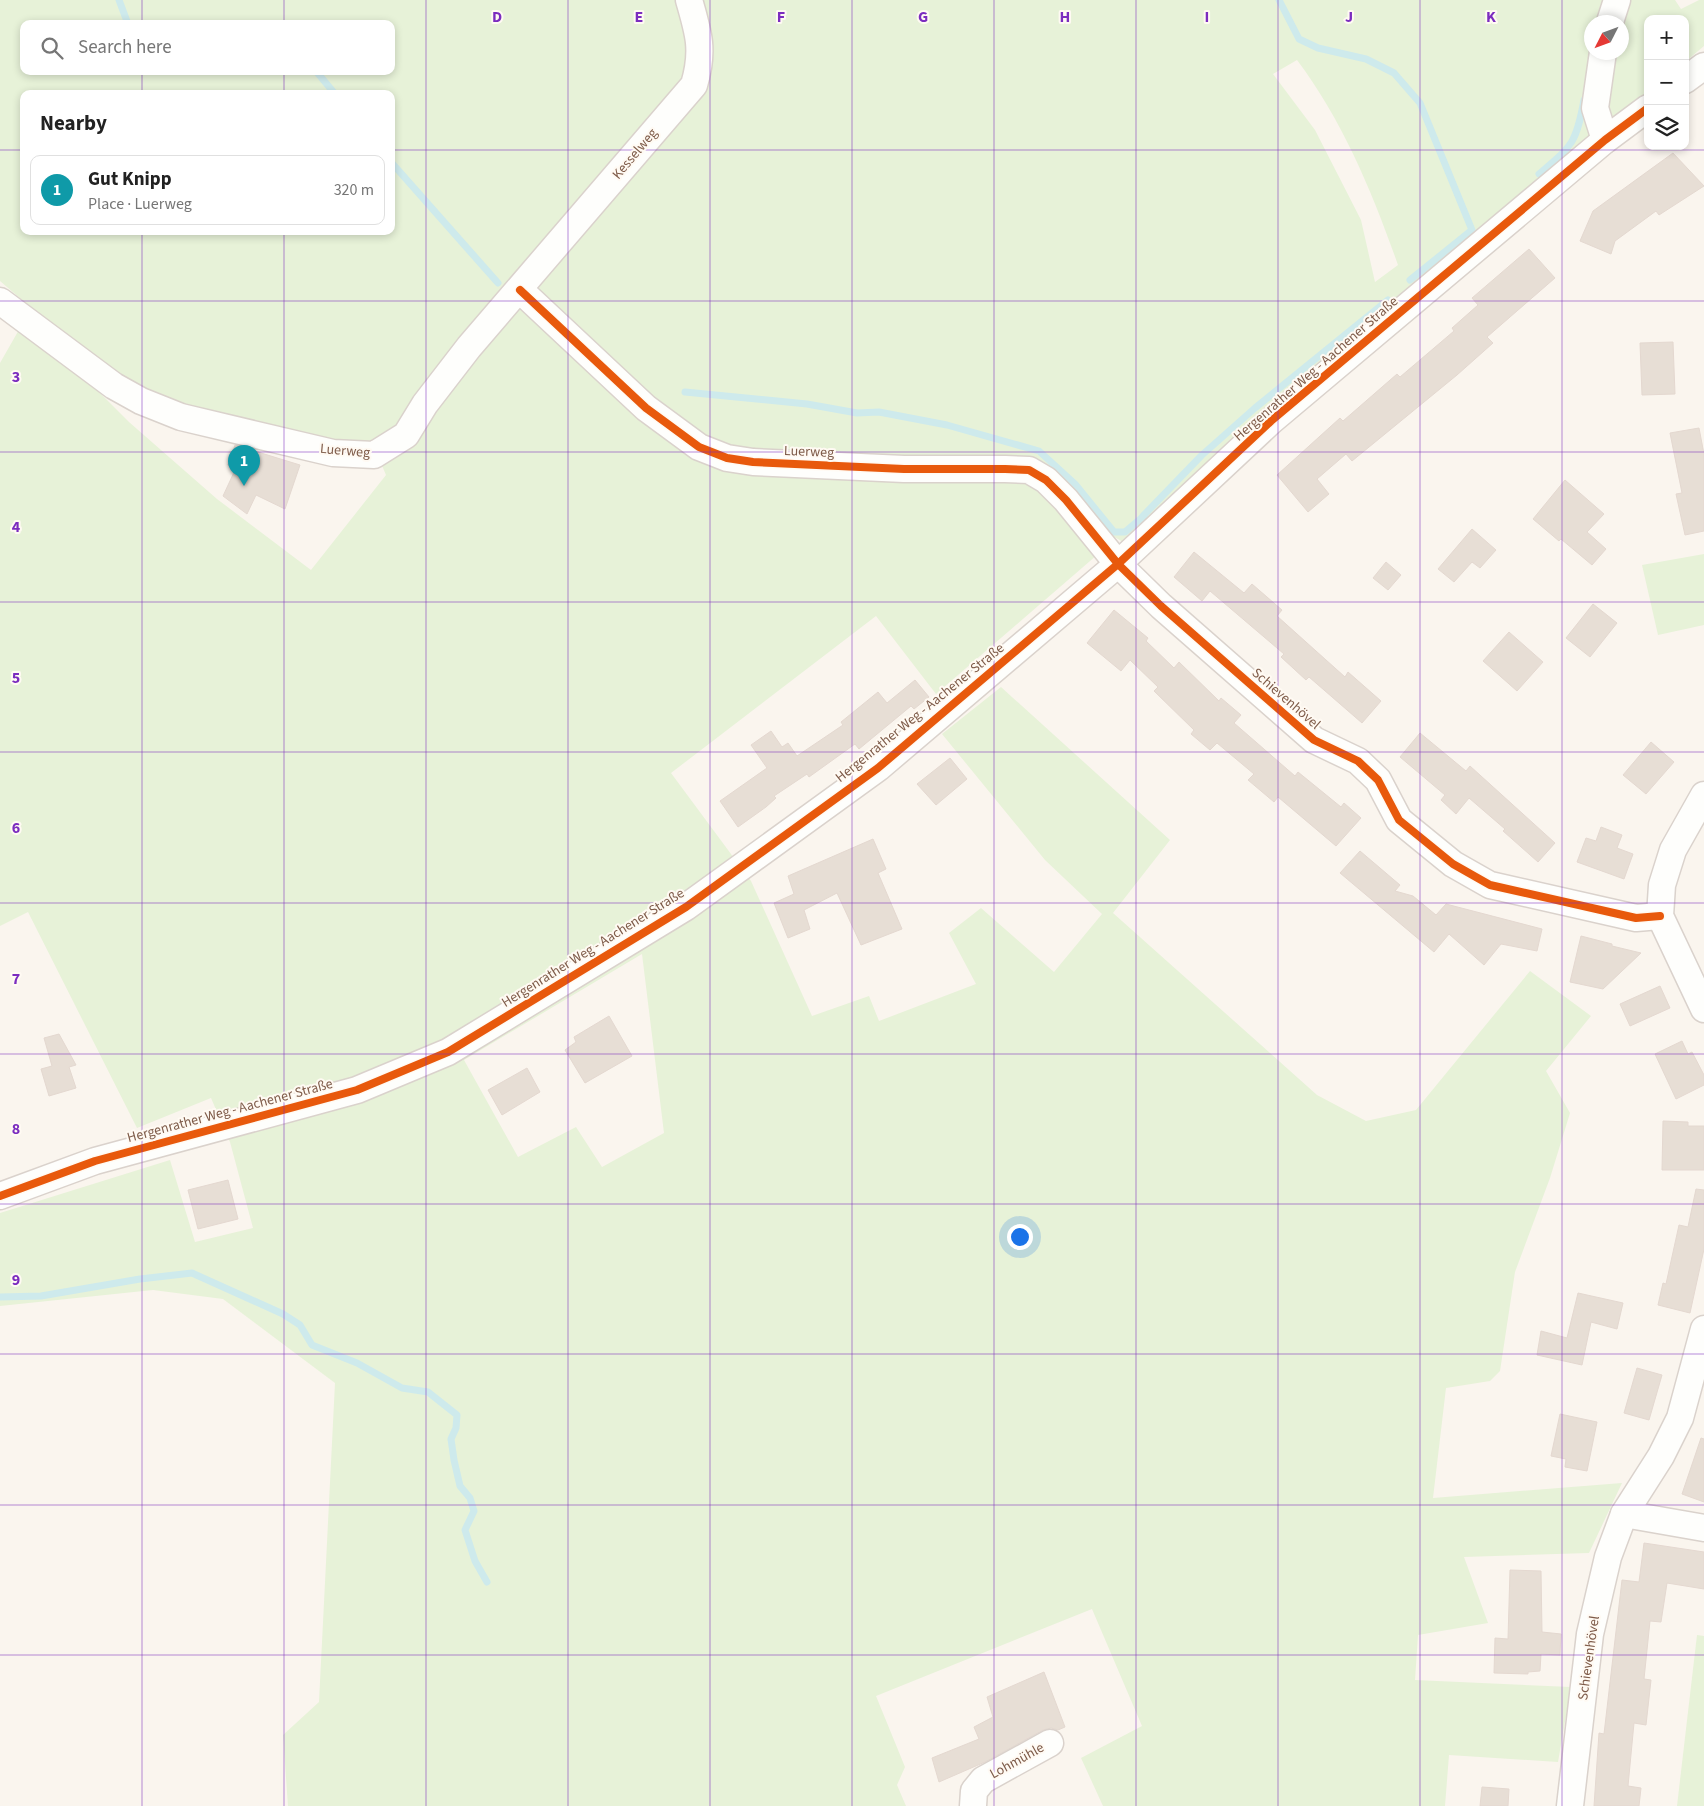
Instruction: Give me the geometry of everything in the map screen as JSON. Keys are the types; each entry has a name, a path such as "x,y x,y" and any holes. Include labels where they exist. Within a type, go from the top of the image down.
{"street":[{"name":"Kesselweg","path":"520,290 694,85 700,63 698,31 689,0"},
{"path":"1613,15 1618,0"},
{"path":"1602,60 1595,108 1605,140"},
{"path":"1689,77 1704,66"},
{"name":"Hergenrather Weg - Aachener Straße","path":"0,1196 95,1161 357,1090 448,1052 686,907 878,768 1118,564 1271,421 1605,140 1644,111"},
{"name":"Luerweg","path":"0,301 114,386 141,401 181,417 323,451 374,455 406,435 425,404 469,347 520,290 646,408 699,447 727,458 753,462 904,469 1028,470 1046,480 1066,500 1118,564"},
{"name":"Schievenhövel","path":"1118,564 1161,606 1314,740 1358,761 1378,780 1399,820 1453,864 1490,885 1636,918 1660,916"},
{"path":"1704,795 1694,832 1673,850 1662,885 1660,916 1704,1009"},
{"name":"Schievenhövel","path":"1570,1806 1590,1634 1608,1557 1624,1514 1661,1456 1680,1418 1704,1328"},
{"path":"1624,1514 1704,1528"},
{"name":"Lohmühle","path":"973,1806 974,1791 983,1780 1050,1743"}],"green space":[{"path":"0,0 1675,0 1681,9 1699,0 1704,0 1704,46 1689,59 1689,15 1644,15 1644,96 1125,543 1109,534 1097,555 936,694 876,616 671,773 751,881 812,1016 869,996 879,1021 976,984 949,933 981,908 1054,972 1102,914 1045,860 942,734 1001,687 1170,840 1113,913 1317,1095 1366,1121 1416,1110 1530,971 1591,1016 1546,1071 1570,1113 1550,1178 1515,1272 1500,1371 1490,1381 1446,1388 1433,1498 1622,1483 1589,1553 1464,1557 1488,1623 1418,1635 1415,1680 1571,1687 1558,1762 1449,1755 1445,1806 1103,1806 1081,1758 1142,1726 1092,1609 876,1696 905,1767 897,1785 906,1806 288,1806 283,1735 319,1702 335,1383 223,1299 153,1290 0,1306 0,1213 170,1160 195,1242 253,1228 230,1142 211,1098 137,1128 28,912 0,926 0,363 20,328 77,370 129,422 217,499 311,570 386,475 372,442 340,445 180,406 120,377 57,330 0,281","holes":["1297,60 1314,83 1343,133 1367,185 1398,265 1375,282 1361,220 1315,130 1273,74","642,954 664,1133 602,1167 576,1127 518,1157 464,1060"]},
{"path":"1704,554 1704,625 1658,635 1642,565"},
{"path":"1697,1635 1704,1636 1704,1806 1677,1806"}],"building":[{"path":"1673,153 1704,186 1659,215 1656,211 1615,241 1611,254 1580,241 1593,211"},
{"path":"1529,249 1555,278 1487,337 1493,343 1457,375 1352,461 1346,454 1317,479 1329,494 1308,512 1277,475 1340,418 1343,421 1397,374 1400,377 1454,331 1452,328 1478,305 1472,298"},
{"path":"1673,342 1675,394 1642,395 1640,343"},
{"path":"1699,428 1704,454 1704,531 1685,535 1676,494 1682,493 1670,433"},
{"path":"235,445 300,465 285,509 256,495 247,514 223,496 236,468 228,465"},
{"path":"1565,480 1604,514 1587,532 1606,549 1592,565 1533,519"},
{"path":"1472,529 1496,550 1480,568 1472,562 1454,582 1438,569"},
{"path":"1194,552 1244,593 1252,584 1282,610 1277,616 1345,677 1348,672 1381,701 1362,723 1309,677 1306,680 1281,657 1284,654 1210,591 1202,601 1174,577"},
{"path":"1386,562 1401,575 1388,590 1373,578"},
{"path":"1593,604 1617,623 1590,657 1566,638"},
{"path":"1114,610 1148,638 1146,641 1174,668 1179,662 1219,701 1221,698 1241,715 1234,723 1295,776 1298,772 1341,807 1344,803 1361,818 1336,846 1278,797 1274,802 1248,780 1254,774 1217,743 1210,750 1191,734 1194,730 1154,691 1158,687 1130,660 1121,671 1087,643"},
{"path":"1509,632 1543,662 1517,691 1483,661"},
{"path":"915,680 929,697 914,709 911,706 859,749 855,744 809,777 807,774 774,796 776,798 766,807 738,827 720,801 767,768 751,745 771,731 782,747 788,743 797,756 843,725 841,722 878,692 887,703"},
{"path":"1420,733 1466,771 1470,766 1555,843 1538,862 1503,831 1505,829 1469,798 1456,814 1441,800 1445,795 1400,757"},
{"path":"1651,742 1674,762 1646,794 1623,775"},
{"path":"950,758 967,779 936,805 917,784"},
{"path":"1601,827 1622,835 1617,848 1633,854 1624,879 1577,862 1586,838 1596,841"},
{"path":"873,839 886,869 878,873 902,929 861,945 837,893 804,910 810,929 788,938 774,903 794,894 788,876"},
{"path":"1360,851 1400,885 1395,891 1413,896 1436,915 1446,904 1542,929 1537,951 1501,944 1484,965 1449,934 1434,952 1340,873"},
{"path":"1581,936 1641,953 1603,989 1570,982"},
{"path":"1660,986 1670,1008 1630,1026 1620,1004"},
{"path":"609,1016 632,1056 585,1083 565,1050 576,1042 574,1037"},
{"path":"59,1034 76,1065 69,1067 76,1088 49,1096 41,1069 52,1066 44,1038"},
{"path":"1682,1041 1688,1054 1692,1052 1704,1075 1704,1085 1676,1099 1655,1054"},
{"path":"527,1068 540,1092 502,1115 488,1090"},
{"path":"1663,1121 1688,1122 1688,1126 1704,1126 1704,1170 1662,1170"},
{"path":"228,1180 238,1219 198,1229 188,1190"},
{"path":"1696,1189 1704,1190 1704,1249 1690,1313 1658,1305 1663,1283 1666,1284 1679,1225 1688,1227"},
{"path":"1578,1293 1623,1303 1617,1329 1591,1322 1582,1365 1537,1355 1541,1331 1567,1338"},
{"path":"1637,1368 1662,1375 1649,1420 1624,1413"},
{"path":"1560,1414 1597,1422 1587,1471 1565,1467 1566,1459 1551,1456"},
{"path":"1701,1438 1704,1439 1704,1502 1682,1494"},
{"path":"1644,1543 1704,1552 1704,1589 1667,1583 1661,1622 1650,1621 1644,1679 1651,1680 1646,1725 1634,1723 1628,1786 1641,1788 1639,1806 1594,1806 1599,1733 1604,1734 1622,1580 1639,1582"},
{"path":"1510,1570 1541,1571 1542,1632 1561,1634 1560,1655 1541,1654 1540,1671 1528,1672 1528,1674 1494,1673 1495,1638 1508,1639"},
{"path":"1044,1672 1065,1727 1058,1730 1051,1728 1043,1730 985,1762 939,1782 932,1758 979,1739 974,1727 993,1717 987,1697"},
{"path":"1482,1787 1509,1789 1508,1806 1480,1806"}],"waterway":[{"path":"119,0 126,20"},
{"path":"1279,0 1299,39 1318,48 1366,59 1394,73 1420,103 1472,230 1410,280"},
{"path":"319,75 332,90"},
{"path":"1539,174 1559,157 1571,143 1578,126 1584,100"},
{"path":"395,167 498,283"},
{"path":"1143,516 1202,455 1255,408 1388,300"},
{"path":"685,392 807,404 857,413 879,412 947,425 1039,451 1075,484 1114,532 1125,532 1144,516"},
{"path":"0,1297 41,1296 140,1279 192,1273 283,1314 300,1325 312,1345 357,1363 402,1388 428,1392 457,1415 456,1428 451,1439 454,1460 460,1486 470,1498 474,1511 465,1530 475,1561 487,1582"}],"cycle path":[{"path":"0,1196 95,1161 357,1090 448,1052 686,907 878,768 1118,564 1271,421 1605,140 1644,111"},
{"path":"520,290 646,408 699,447 727,458 753,462 904,469 1029,470 1046,480 1066,500 1118,564 1161,606 1314,740 1358,761 1378,780 1399,820 1453,864 1490,885 1636,918 1660,916"}],"place":[{"name":"Gut Knipp","path":"244,486"}]}
